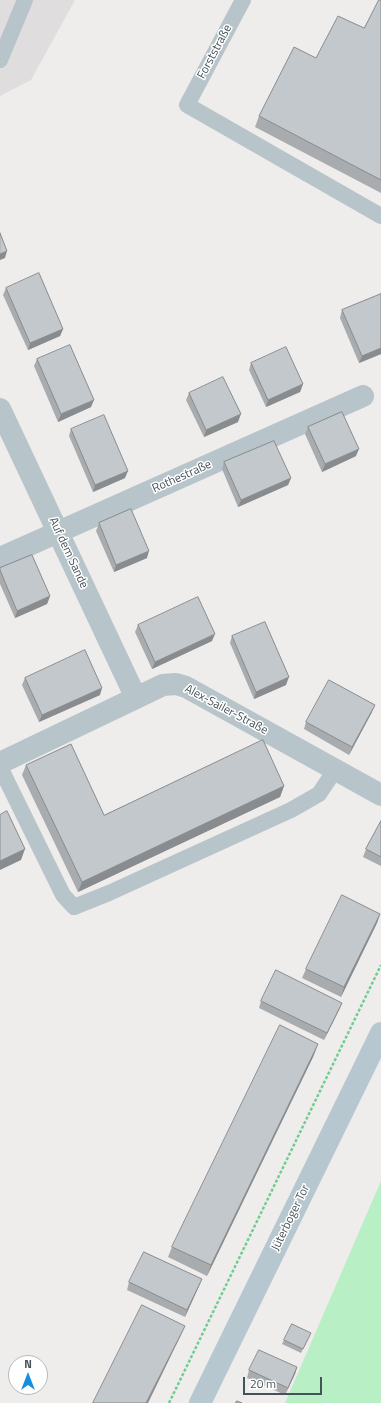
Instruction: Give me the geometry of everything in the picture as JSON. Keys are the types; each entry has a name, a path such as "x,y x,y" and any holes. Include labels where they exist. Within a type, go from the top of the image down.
{"main road":[{"name":"Jüterboger Tor","path":"200,1403 381,1033"}],"street":[{"name":"Rothestraße","path":"0,558 363,396"},
{"name":"Auf dem Sande","path":"0,409 136,698"},
{"name":"Alex-Sailer-Straße","path":"0,763 136,698 163,686 176,684 186,687 381,795"}],"lane":[{"path":"0,60 25,0"},
{"name":"Forststraße","path":"243,0 187,105 381,216"},
{"path":"0,767 63,895 74,907 109,893 291,810 319,794 335,770"}],"path":[{"path":"170,1403 381,965"}],"shaded area":[{"path":"0,0 75,0 31,80 0,96"}],"green space":[{"path":"381,1181 381,1403 285,1403"}],"building":[{"path":"379,0 381,0 381,180 259,116 294,47 316,58 338,16 364,28"},
{"path":"0,233 7,251 0,254"},
{"path":"39,273 63,329 30,343 6,288"},
{"path":"381,294 381,348 362,356 342,310"},
{"path":"70,345 94,400 61,414 37,359"},
{"path":"286,347 303,384 268,400 251,363"},
{"path":"223,377 241,414 206,430 189,393"},
{"path":"342,412 359,449 325,464 308,427"},
{"path":"104,415 128,471 95,485 71,429"},
{"path":"274,441 291,478 241,500 224,462"},
{"path":"131,509 149,551 116,565 99,523"},
{"path":"32,555 50,596 17,611 0,568"},
{"path":"198,597 215,634 155,662 138,625"},
{"path":"265,622 289,677 256,692 232,636"},
{"path":"85,650 102,688 42,715 25,678"},
{"path":"329,680 375,705 352,747 306,722"},
{"path":"263,740 284,786 82,882 26,765 71,744 104,815"},
{"path":"7,811 25,849 0,861 0,815"},
{"path":"381,821 381,857 366,849"},
{"path":"342,895 380,914 344,987 306,969"},
{"path":"276,970 342,1003 327,1033 261,1001"},
{"path":"280,1025 318,1044 211,1265 172,1247"},
{"path":"144,1252 202,1279 187,1310 129,1282"},
{"path":"142,1305 185,1326 146,1403 93,1403"},
{"path":"292,1324 311,1333 303,1349 284,1340"},
{"path":"259,1350 297,1367 288,1388 249,1370"}]}
